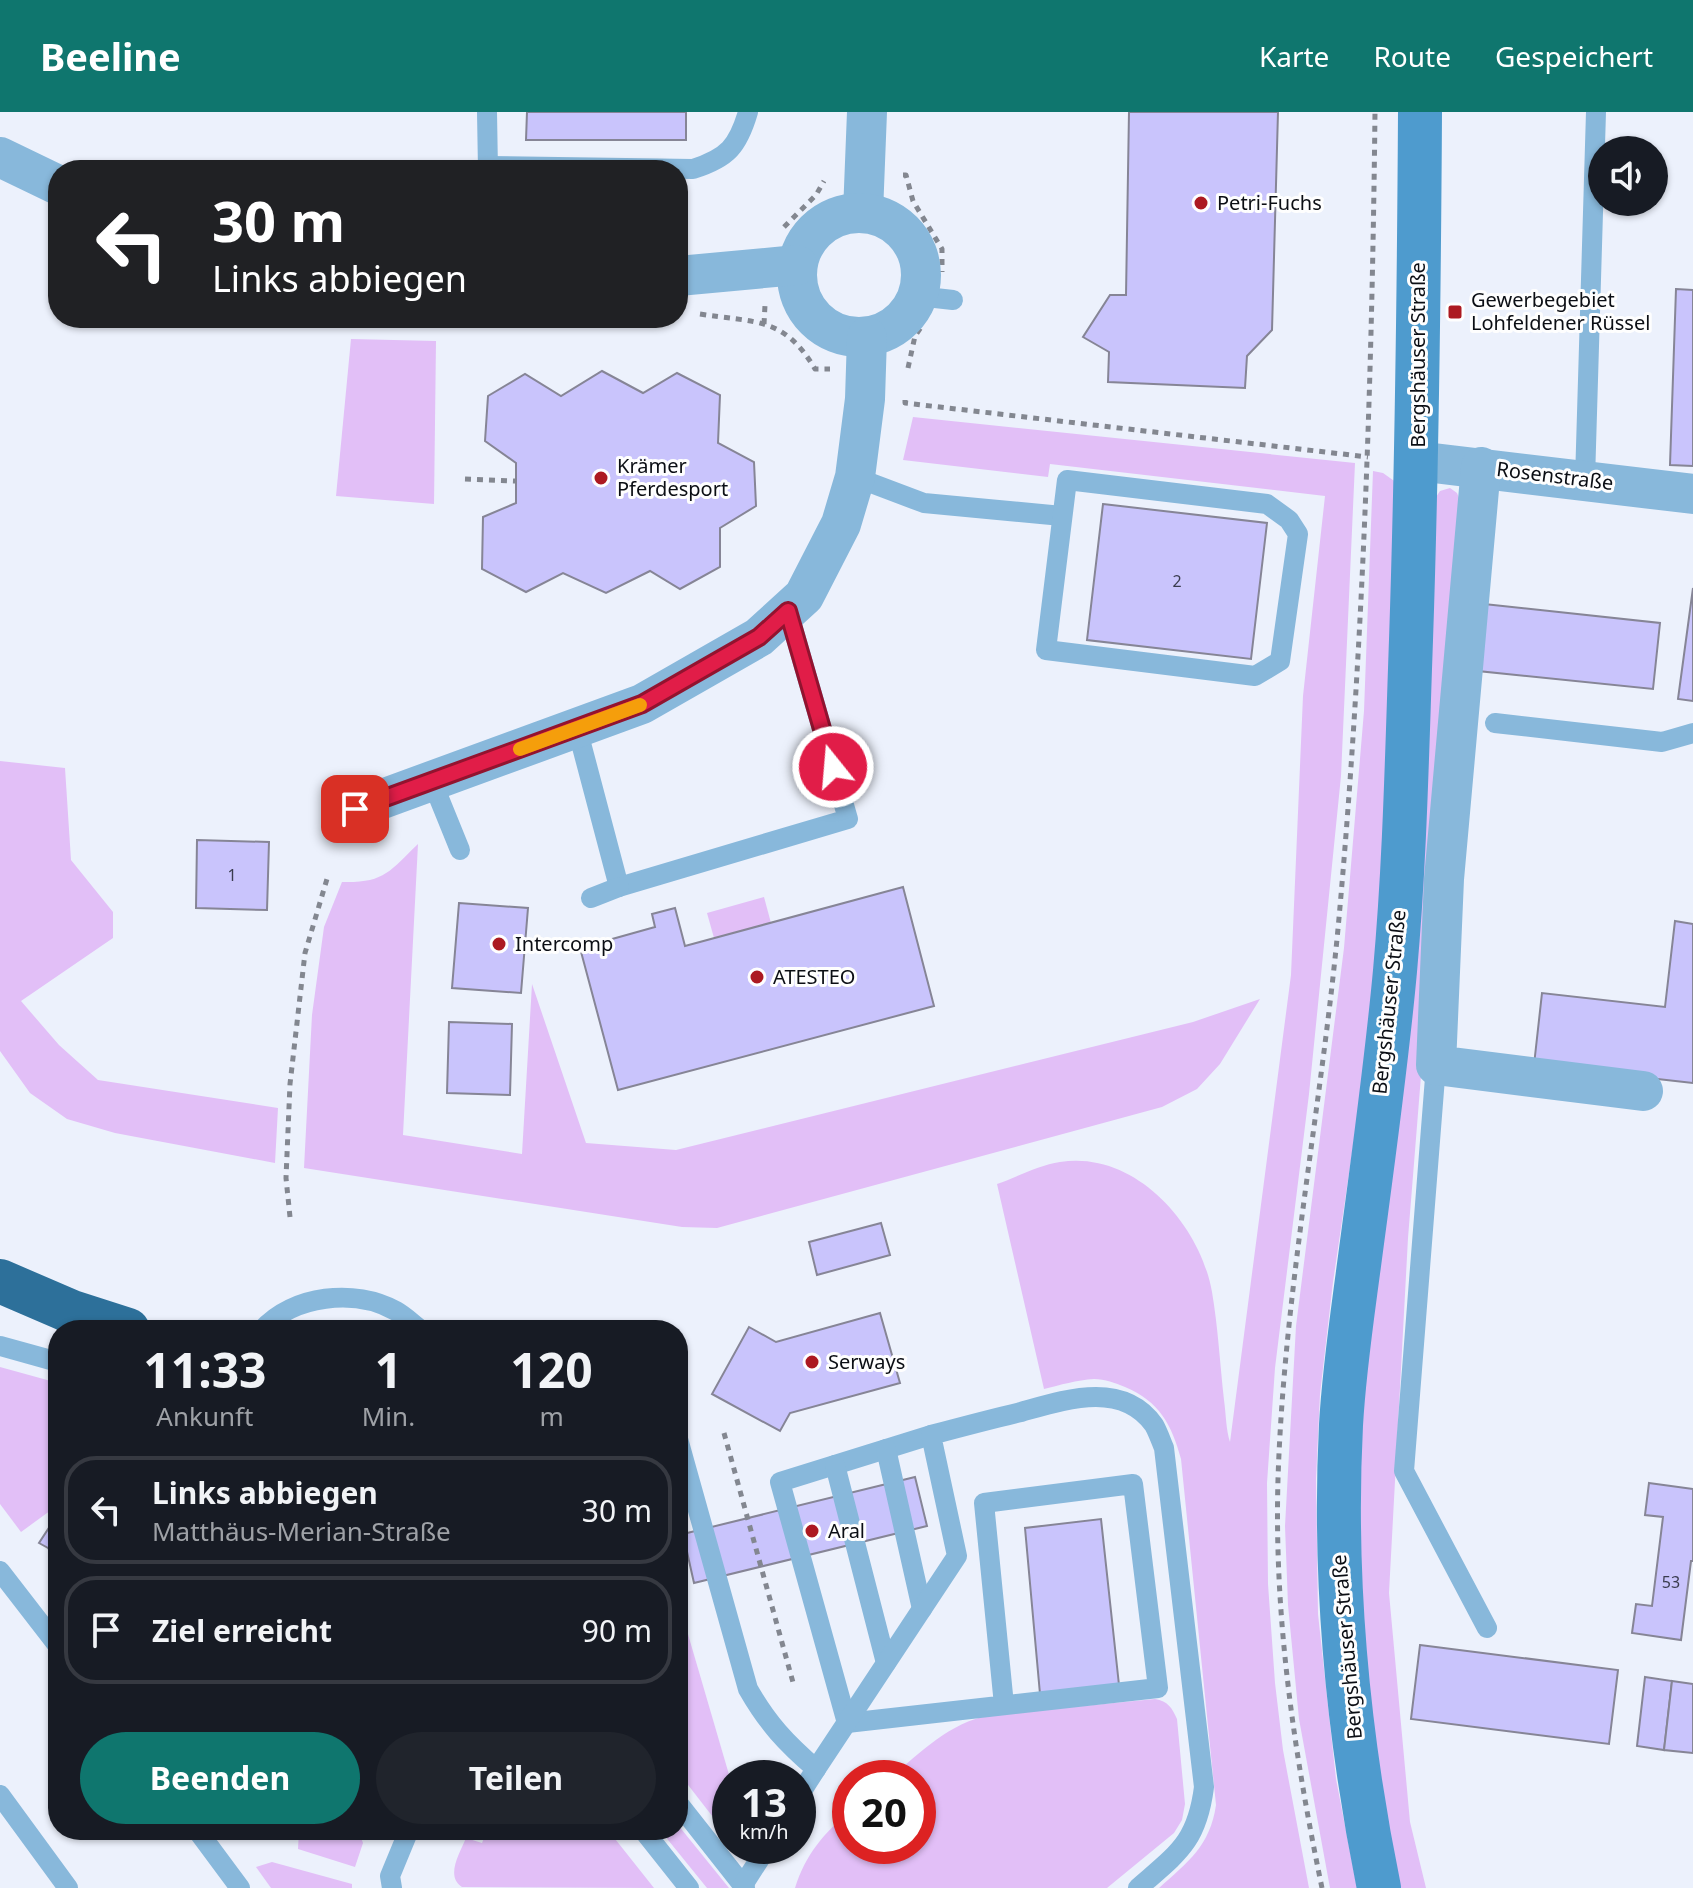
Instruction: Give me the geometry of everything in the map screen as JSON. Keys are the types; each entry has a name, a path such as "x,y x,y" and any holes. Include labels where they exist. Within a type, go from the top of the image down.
{"highway":[{"path":"0,1281 97,1320"}],"main road":[{"name":"Bergshäuser Straße","path":"1379,1888 1347,1677 1339,1551 1340,1455 1348,1355 1395,970 1406,795 1417,461 1420,112"}],"street":[{"path":"863,213 867,112"},
{"path":"0,157 48,180"},
{"path":"355,809 642,704 759,637 804,596 841,524 855,477 866,352 883,332 898,323 909,311 935,298 921,277 911,241 898,227 881,217 863,213 845,214 813,232 803,247 797,265 800,294 814,319 829,330 848,336 866,352"},
{"path":"688,275 797,265"},
{"name":"Rosenstraße","path":"1417,461 1693,494"},
{"path":"1481,467 1444,879 1436,1065 1643,1091"}],"lane":[{"path":"487,112 488,160"},
{"path":"688,169 716,162 741,137 748,112"},
{"path":"1585,480 1596,112"},
{"path":"855,477 924,503 1062,516"},
{"path":"1067,480 1267,504 1289,520 1298,534 1280,661 1255,676 1046,650 1062,516 1067,480"},
{"path":"591,898 848,819 788,611"},
{"path":"1495,723 1662,742 1693,733"},
{"path":"577,728 619,887"},
{"path":"432,781 460,850"},
{"path":"1436,1065 1404,1471 1487,1628"},
{"path":"273,1320 298,1306 330,1298 364,1299 395,1311 407,1320"},
{"path":"0,1346 48,1359"},
{"path":"847,1723 780,1482 931,1435 1089,1396 1124,1403 1139,1411 1154,1426 1164,1448 1204,1787 1197,1824 1190,1838 1180,1851 1138,1888"},
{"path":"816,1769 957,1556 931,1435"},
{"path":"886,1449 922,1609"},
{"path":"835,1465 886,1663"},
{"path":"688,1475 748,1689 765,1719 784,1742 805,1760"},
{"path":"847,1723 1158,1688 1133,1484 984,1503 1004,1705"},
{"path":"0,1571 48,1633"},
{"path":"0,1795 68,1888"},
{"path":"688,1816 744,1887 757,1864"},
{"path":"204,1840 240,1888"},
{"path":"392,1888 390,1876 405,1840"},
{"path":"651,1840 689,1888"}],"path":[{"path":"1322,1888 1295,1751 1287,1684 1281,1607 1278,1481 1287,1345 1319,1107 1345,847 1366,457 1375,112"},
{"path":"693,313 780,328 795,341 815,369 866,352 908,368 907,380"},
{"path":"906,391 905,403 1366,457"},
{"path":"465,479 516,481"},
{"path":"290,1217 286,1178 292,1069 305,953 327,879"},
{"path":"724,1433 794,1686"}],"shaded area":[{"path":"351,339 436,341 434,504 336,496"},
{"path":"913,417 1355,463 1341,776 1309,1094 1275,1368 1267,1483 1268,1584 1275,1683 1283,1750 1309,1888 1159,1888 1203,1842 1216,1805 1181,1459 1162,1416 1137,1393 1094,1379 1044,1389 997,1184 1036,1168 1060,1162 1087,1161 1113,1168 1137,1180 1178,1217 1194,1241 1212,1292 1230,1442 1291,975 1303,696 1325,496 1050,464 1048,477 903,460"},
{"path":"1373,471 1383,473 1397,483 1379,970 1333,1282 1320,1394 1316,1479 1318,1614 1336,1779 1357,1888 1330,1888 1299,1719 1288,1605 1285,1526 1296,1326 1344,948 1364,711"},
{"path":"1450,488 1457,493 1466,515 1408,1238 1389,1593 1410,1822 1426,1888 1396,1888 1367,1723 1356,1451 1434,500 1440,491"},
{"path":"0,761 65,768 71,860 113,912 113,938 21,1001 59,1045 98,1080 278,1108 275,1163 115,1133 67,1119 30,1093 0,1051"},
{"path":"418,844 403,1135 522,1154 532,984 586,1143 676,1150 1193,1022 1260,999 1220,1064 1197,1089 1162,1107 717,1228 682,1227 304,1168 312,1015 324,927 342,882 368,880 385,874"},
{"path":"764,897 771,923 714,938 707,913"},
{"path":"0,1367 48,1380 48,1512 21,1532 0,1504"},
{"path":"688,1634 725,1760 712,1760 712,1816 688,1785"},
{"path":"1155,1699 1163,1701 1177,1719 1185,1804 1182,1820 1174,1833 1107,1888 795,1888 805,1864 816,1864 816,1845 832,1828 832,1864 936,1864 936,1760 912,1760 961,1725 990,1715"},
{"path":"688,1837 729,1888 707,1888 668,1840 688,1840"},
{"path":"298,1840 362,1840 363,1843 355,1867 298,1849"},
{"path":"465,1840 482,1843 483,1840 616,1840 654,1888 462,1887 454,1871 460,1850"},
{"path":"272,1862 352,1884 352,1888 271,1888 256,1867"}],"building":[{"path":"527,112 686,112 686,140 526,140"},
{"name":"Petri-Fuchs","path":"1129,112 1278,112 1272,330 1247,356 1245,388 1108,382 1109,352 1083,337 1110,295 1126,295"},
{"path":"1676,289 1693,290 1693,466 1670,465"},
{"path":"602,371 643,393 677,373 720,395 718,443 754,462 756,506 720,528 720,567 680,589 650,571 606,593 563,573 526,592 482,569 483,517 516,503 516,463 485,441 488,396 525,374 561,396"},
{"path":"1103,504 1267,523 1251,659 1087,640"},
{"path":"1693,588 1693,701 1678,699"},
{"path":"1484,604 1660,623 1653,689 1478,671"},
{"path":"197,840 269,842 267,910 196,908"},
{"name":"ATESTEO","path":"903,887 934,1006 618,1090 580,948 655,927 652,914 675,908 685,946"},
{"path":"459,903 528,908 521,993 452,988"},
{"path":"1675,921 1693,924 1693,1083 1534,1065 1542,993 1665,1007"},
{"path":"449,1022 512,1024 510,1095 447,1093"},
{"path":"881,1223 890,1255 817,1275 809,1242"},
{"name":"Serways","path":"880,1313 900,1383 790,1413 780,1431 712,1394 749,1327 776,1342"},
{"path":"915,1477 927,1526 694,1583 688,1556 688,1533"},
{"path":"1649,1483 1693,1489 1693,1561 1681,1640 1632,1633 1636,1604 1652,1606 1663,1517 1645,1515"},
{"path":"1101,1519 1119,1685 1040,1694 1025,1528"},
{"path":"48,1529 48,1548 39,1543"},
{"path":"1420,1645 1618,1670 1609,1744 1411,1719"},
{"path":"1645,1677 1672,1681 1664,1750 1637,1746"},
{"path":"1672,1681 1693,1684 1693,1753 1664,1750"}],"slow traffic":[{"path":"520,749 640,705"}],"place":[{"name":"Petri-Fuchs","path":"1201,203"},
{"name":"Gewerbegebiet Lohfeldener Rüssel","path":"1455,312"},
{"name":"Krämer Pferdesport","path":"601,478"},
{"name":"Intercomp","path":"499,944"},
{"name":"ATESTEO","path":"757,977"},
{"name":"Serways","path":"812,1362"},
{"name":"Aral","path":"812,1531"}],"route":[{"path":"355,809 642,704 759,637 788,611 833,767"}]}
